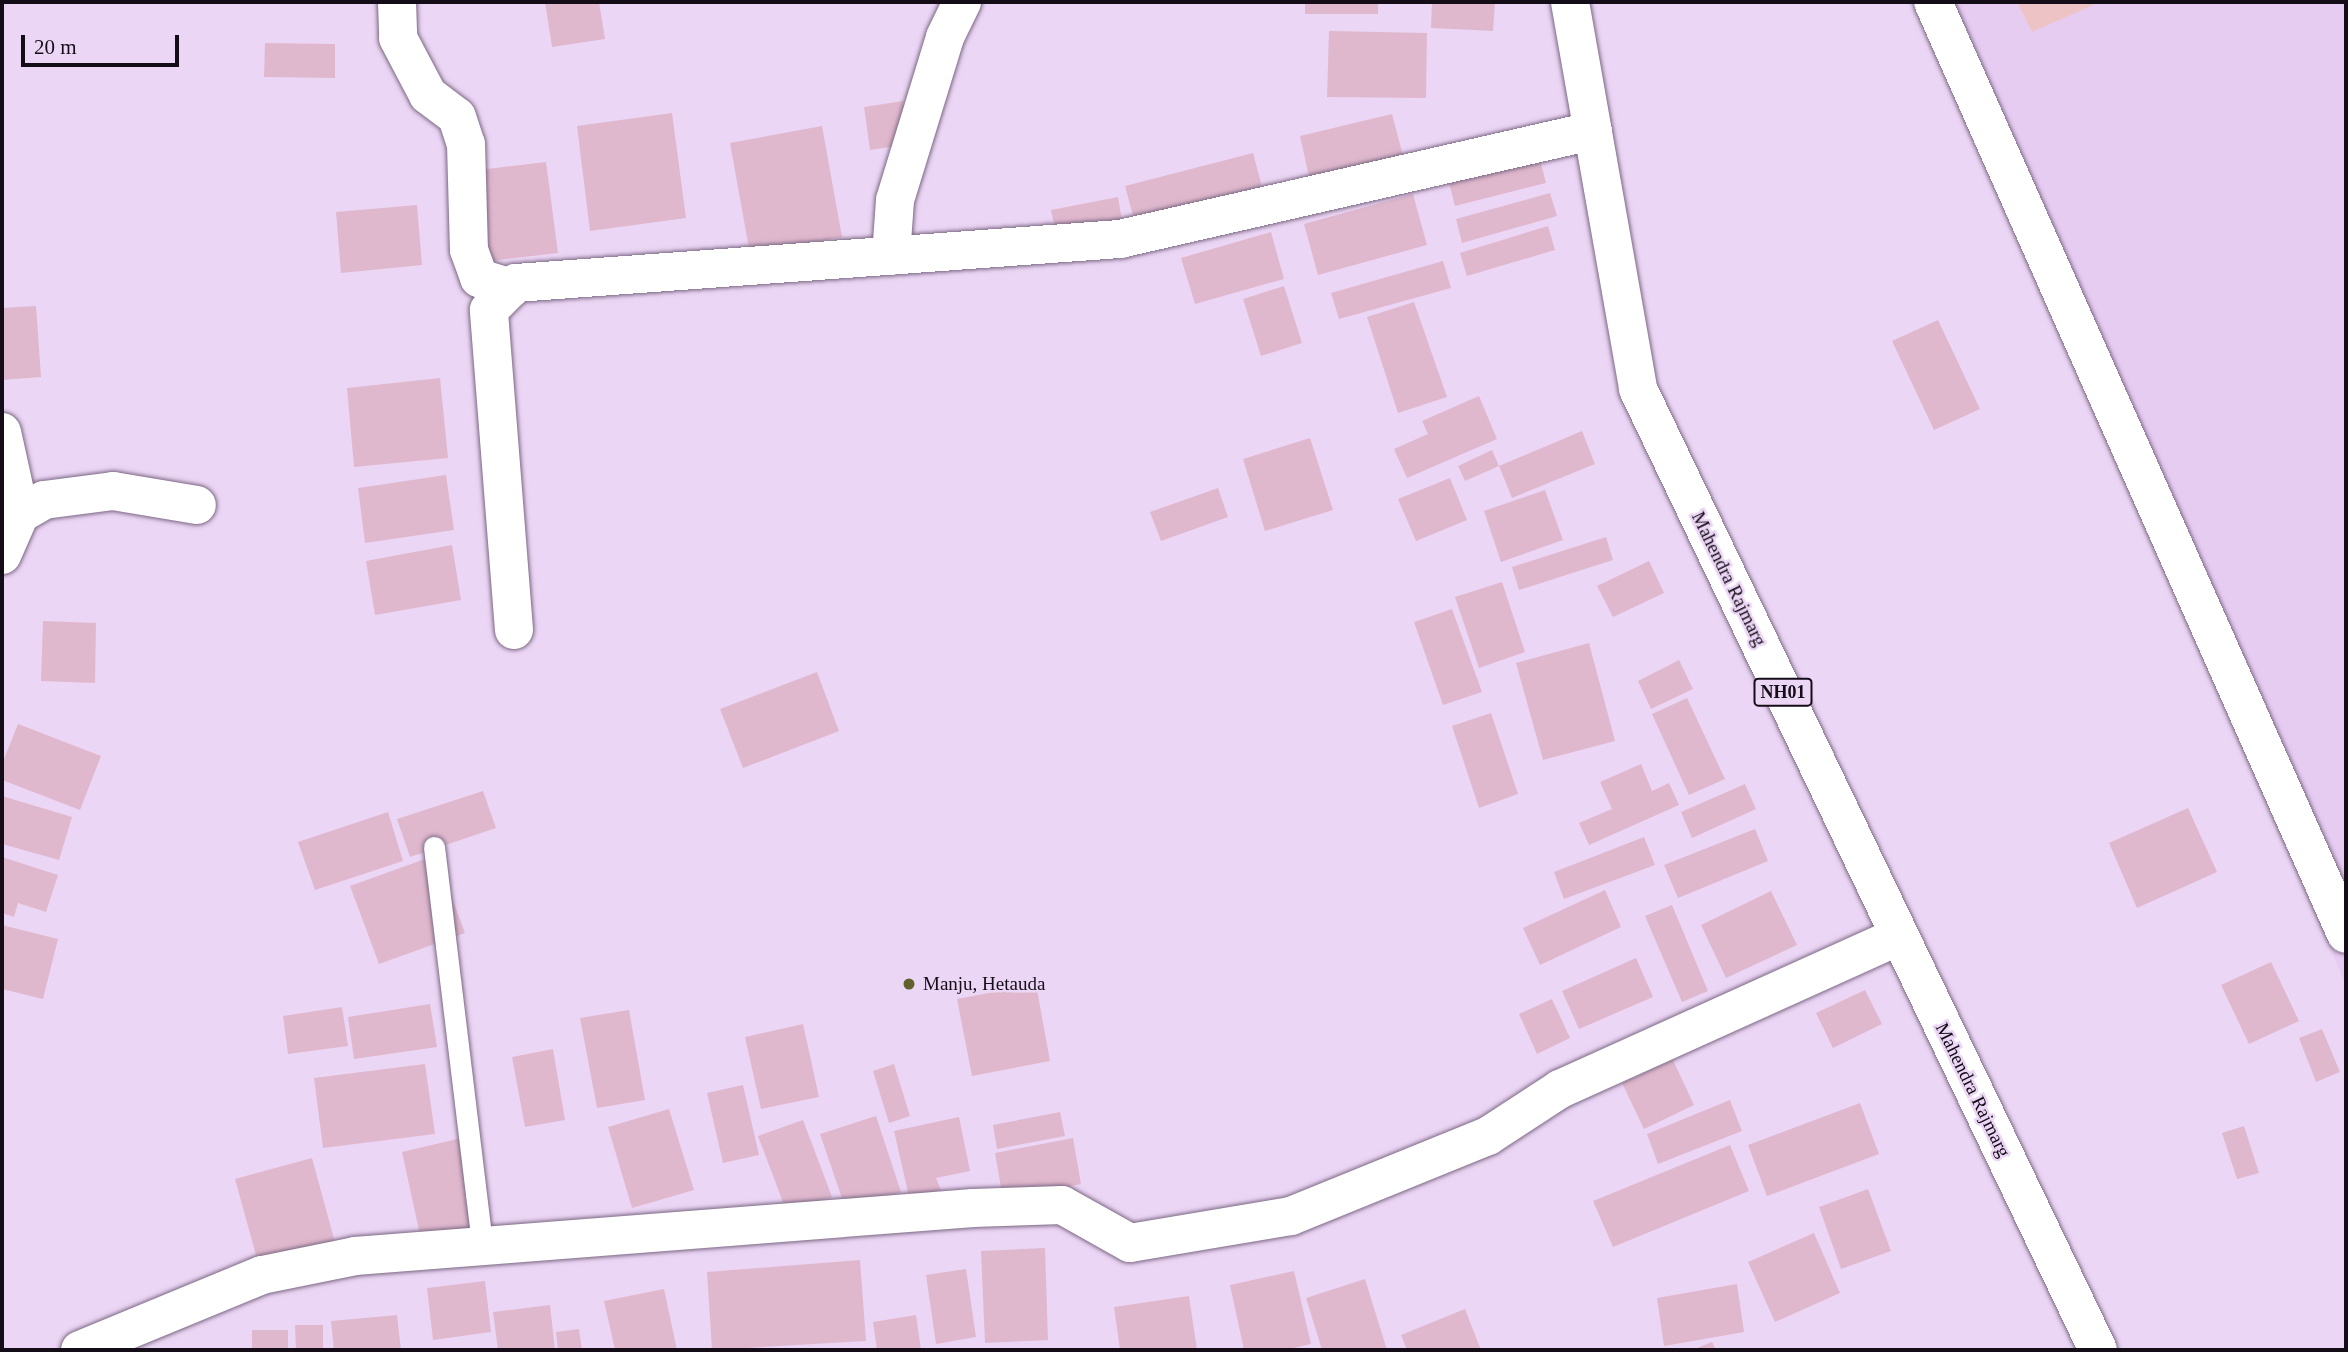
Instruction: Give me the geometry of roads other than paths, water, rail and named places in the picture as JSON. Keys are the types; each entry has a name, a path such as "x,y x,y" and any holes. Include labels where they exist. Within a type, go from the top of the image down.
{"main road":[{"path":"397,2 398,38 428,95 457,117 466,144 469,250 479,278 511,288"},
{"path":"932,2 945,37"},
{"path":"891,256 895,200 945,37 962,2"},
{"name":"Mahendra Rajmarg","path":"1570,2 1638,389 2098,1350"},
{"path":"1933,2 2346,934"},
{"path":"514,630 489,310 516,283 1120,239 1593,131"},
{"path":"2,432 20,514"},
{"path":"2,555 20,514 44,500 113,491 197,505"},
{"path":"80,1350 262,1275 355,1256 973,1208 1062,1205 1130,1243 1291,1216 1488,1136 1560,1089 1899,936"}],"lane":[{"path":"434,847 482,1246"}],"place":[{"name":"Manju, Hetauda","path":"909,984"}]}
